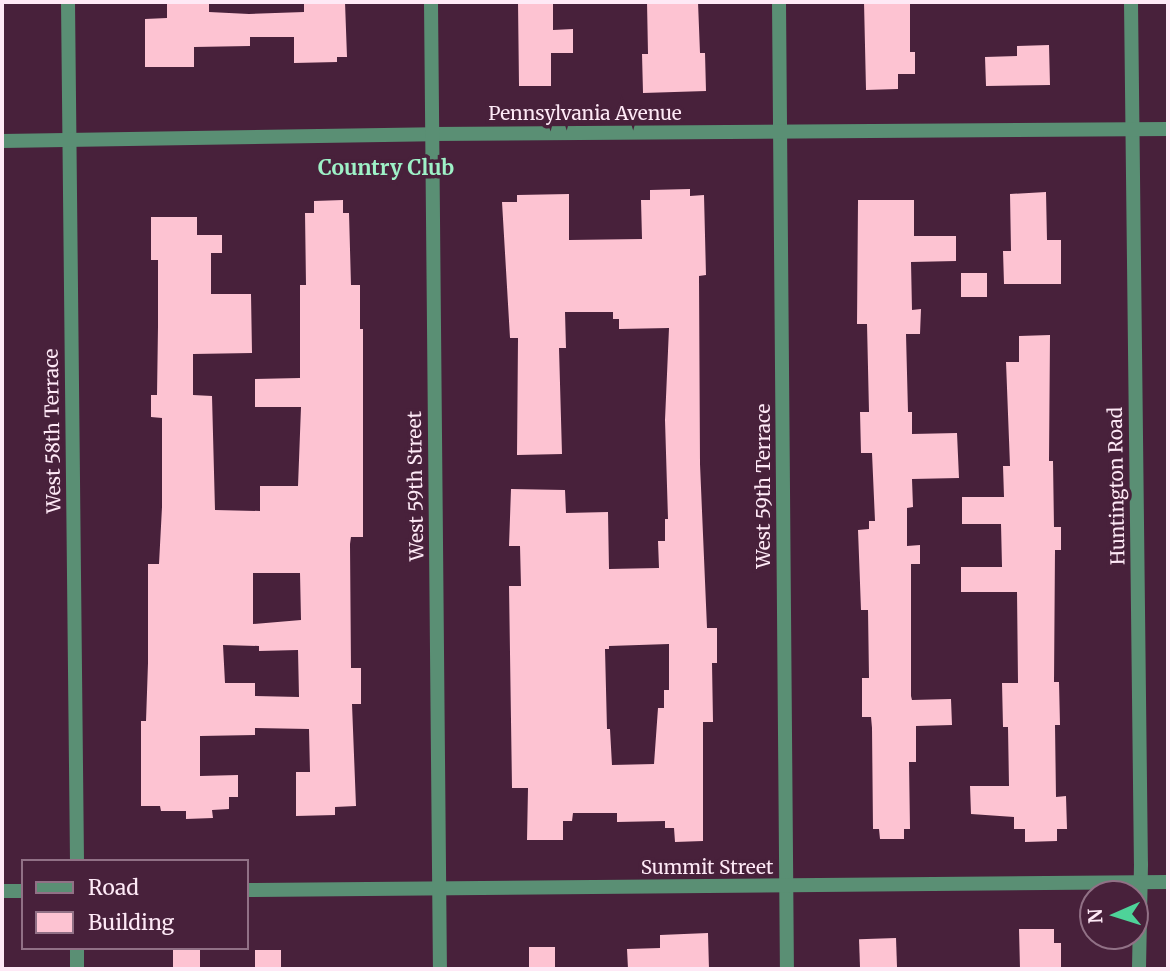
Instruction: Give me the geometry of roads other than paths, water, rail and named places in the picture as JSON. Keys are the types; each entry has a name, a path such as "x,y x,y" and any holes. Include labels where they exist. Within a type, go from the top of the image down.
{"street":[{"name":"West 58th Terrace","path":"68,2 77,859"},
{"name":"West 59th Street","path":"431,2 440,969"},
{"name":"West 59th Terrace","path":"779,2 788,969"},
{"name":"Huntington Road","path":"1131,2 1141,880"},
{"name":"Pennsylvania Avenue","path":"2,141 432,134 1168,129"},
{"name":"Summit Street","path":"1149,882 1168,882"},
{"name":"Summit Street","path":"248,890 1079,883"},
{"path":"2,891 21,891"},
{"path":"77,950 77,969"},
{"name":"Huntington Road","path":"1139,950 1139,969"}],"district":[{"name":"Country Club","path":"386,168"}]}
